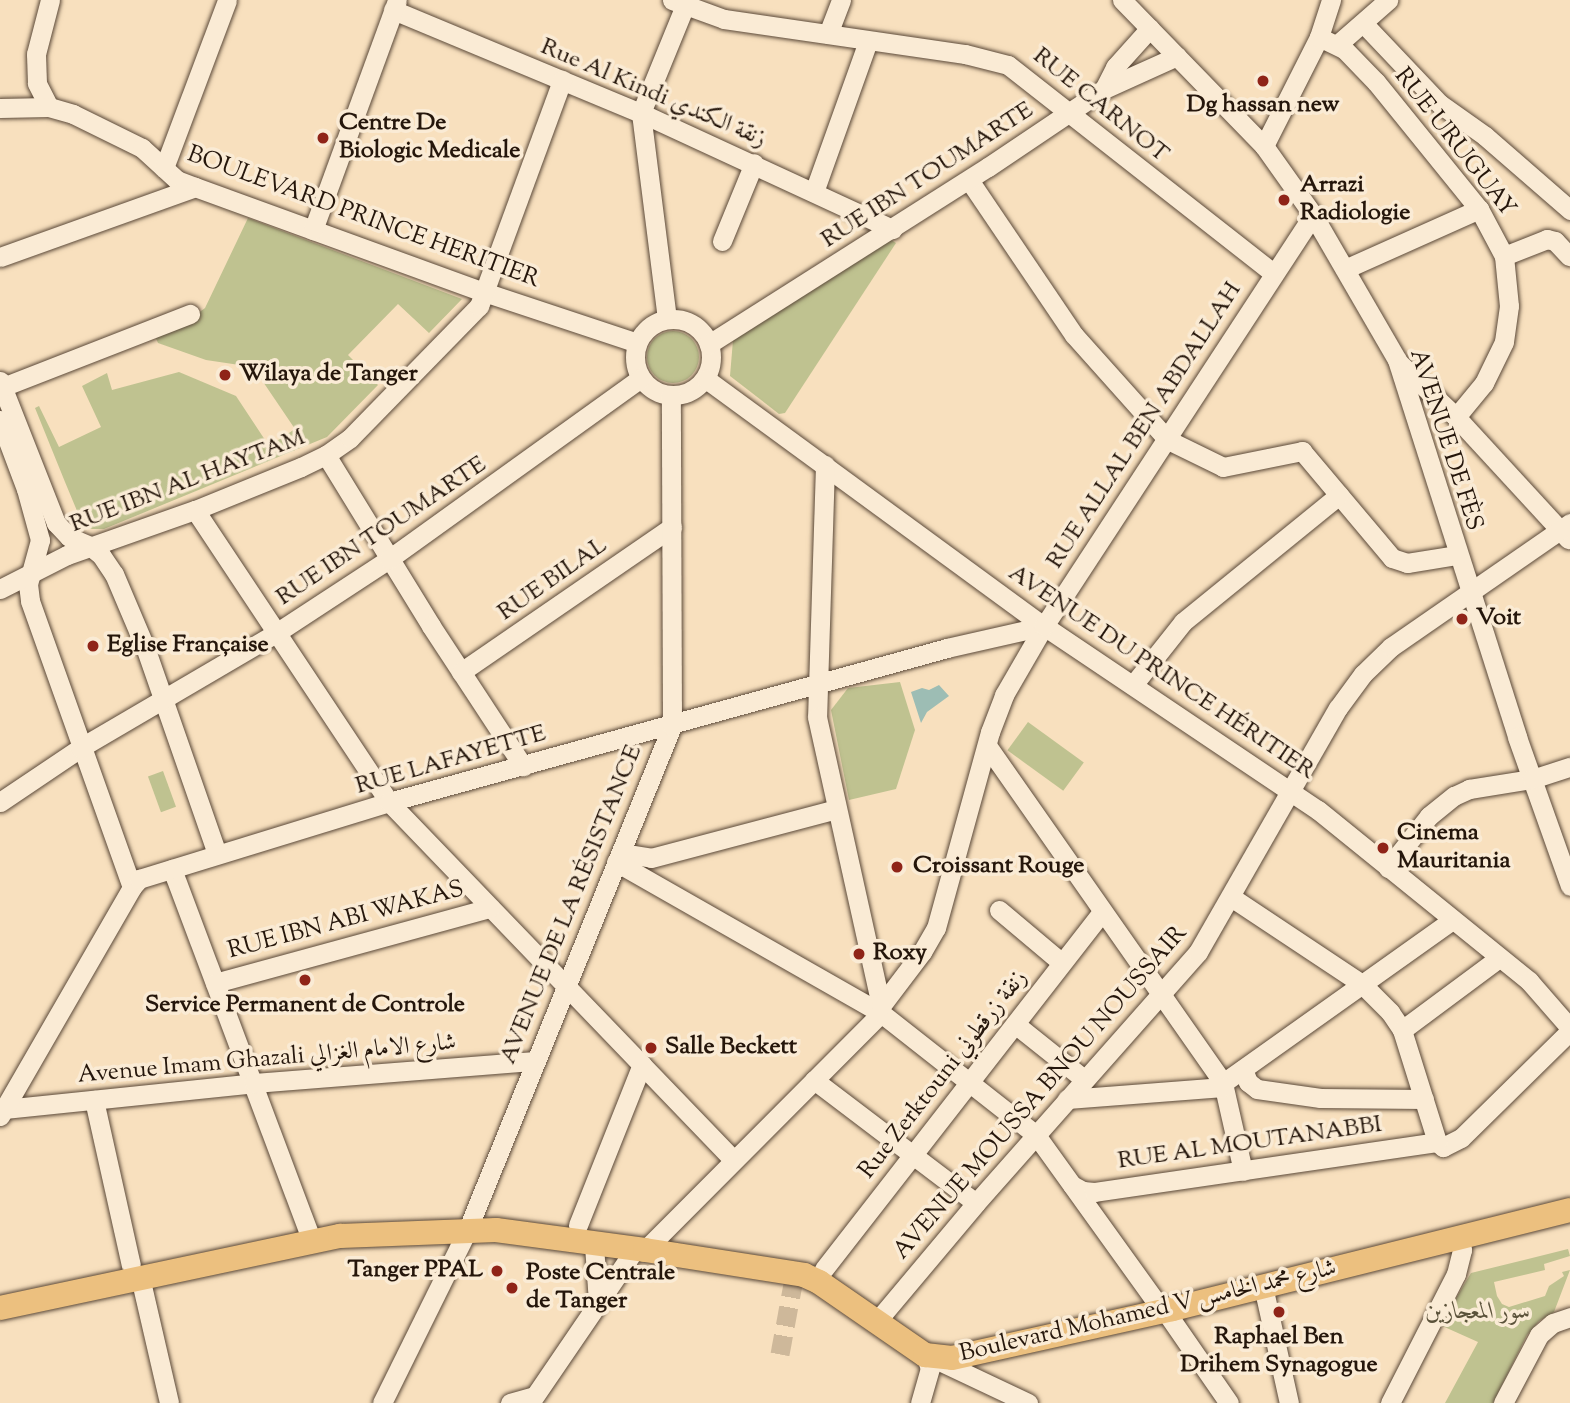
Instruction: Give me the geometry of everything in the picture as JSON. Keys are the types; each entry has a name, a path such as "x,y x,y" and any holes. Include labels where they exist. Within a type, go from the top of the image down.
{"main road":[{"path":"886,1319 928,1340 955,1346 1162,1308 1570,1201"},
{"name":"Boulevard Mohamed V شارع محمد الخامس","path":"0,1294 136,1271 310,1235 340,1223 470,1226 594,1245 645,1246 789,1259 824,1269 925,1354 942,1359 967,1356 1263,1286 1570,1210"},
{"name":"Boulevard Mohamed V شارع محمد الخامس","path":"470,1226 498,1217 578,1225 645,1246 804,1275 886,1319"},
{"name":"Boulevard Mohamed V شارع محمد الخامس","path":"0,1308 136,1271"}],"street":[{"path":"49,107 40,91 36,74 36,54 50,0"},
{"path":"164,168 227,0"},
{"path":"828,34 841,0"},
{"name":"AVENUE DE FÈS","path":"1122,0 1264,146 1313,215 1397,360 1470,595 1547,829 1570,886"},
{"path":"1264,146 1328,41 1331,0"},
{"path":"1328,41 1363,23 1388,0"},
{"path":"667,319 641,113 681,2"},
{"name":"RUE CARNOT","path":"681,2 724,19 965,54 1005,64 1273,273"},
{"path":"313,230 395,5"},
{"name":"Rue Al Kindi زنقة الكندي","path":"395,5 754,163 891,229"},
{"path":"1363,23 1440,104 1485,136 1570,210"},
{"path":"1104,89 1115,67 1150,28"},
{"path":"814,192 868,41"},
{"name":"RUE URUGUAY","path":"1328,41 1376,82 1479,209 1504,256 1509,306 1504,342 1483,383 1456,416"},
{"name":"RUE IBN TOUMARTE","path":"709,344 969,180 1104,89 1177,56"},
{"name":"RUE IBN AL HAYTAM","path":"0,589 90,546 195,510 326,455 350,438 479,306 562,80"},
{"name":"BOULEVARD PRINCE HERITIER","path":"0,108 49,107 73,114 132,143 177,180 485,292 637,343"},
{"path":"722,241 754,163"},
{"path":"969,180 1074,335 1168,440 1223,467 1302,451 1381,548 1395,560 1407,563 1457,555"},
{"path":"0,257 195,187"},
{"path":"1345,269 1479,209"},
{"name":"RUE ALLAL BEN ABDALLAH","path":"532,1399 598,1302 645,1246 814,1080 881,1010 922,952 936,928 1004,695 1044,626 1313,215"},
{"path":"1504,256 1543,240 1553,240 1570,223"},
{"path":"1553,240 1569,256"},
{"path":"190,314 1,386 56,523 69,537 90,546 114,574 218,855"},
{"path":"667,319 693,324 709,344 712,357 706,379 694,390 671,396 649,387 641,378 635,360 637,343 644,332 667,319"},
{"path":"1397,360 1456,416 1567,532"},
{"name":"RUE IBN TOUMARTE","path":"0,802 80,748 276,633 389,559 641,378"},
{"name":"AVENUE DU PRINCE HÉRITIER","path":"706,379 1044,626 1292,792 1536,988 1570,1029"},
{"name":"AVENUE DE LA RÉSISTANCE","path":"382,1403 470,1226 672,726 671,396"},
{"path":"0,420 38,530 40,549 28,584 30,601 80,748 132,887 2,1113"},
{"path":"326,455 389,559 523,766"},
{"path":"825,465 817,717 881,1010"},
{"path":"1133,685 1184,622 1339,495"},
{"path":"195,510 389,802 734,1160"},
{"name":"RUE BILAL","path":"461,672 672,527"},
{"name":"AVENUE MOUSSA BNOU NOUSSAIR","path":"886,1319 976,1203 1198,952 1338,708 1363,674 1391,648 1567,532"},
{"name":"RUE LAFAYETTE","path":"132,887 139,879 389,802 947,648 1044,626"},
{"path":"988,747 1224,1085 1243,1171"},
{"path":"1388,868 1429,816 1454,796 1469,789 1532,779 1570,767"},
{"path":"618,857 650,858 837,809"},
{"path":"618,857 881,1010 1036,1135 1229,1403"},
{"path":"172,869 310,1235"},
{"path":"1231,897 1362,984 1390,1012 1402,1030 1436,1138"},
{"name":"RUE IBN ABI WAKAS","path":"215,983 490,908"},
{"path":"999,911 1062,963"},
{"name":"Rue Zerktouni زنقة زرقطوني","path":"824,1269 1102,912"},
{"path":"1067,1099 1224,1085 1451,921"},
{"path":"1402,1030 1499,958"},
{"path":"1015,1024 1084,1079"},
{"name":"RUE AL MOUTANABBI","path":"1072,1185 1083,1191 1094,1192 1243,1171 1436,1138 1443,1147 1456,1142 1570,1029"},
{"name":"Avenue Imam Ghazali شارع الامام الغزالي","path":"2,1113 254,1083 535,1061"},
{"path":"578,1225 642,1064"},
{"path":"1243,1069 1248,1082 1256,1089 1320,1098 1424,1099"},
{"path":"814,1080 976,1203"},
{"path":"0,1085 2,1113"},
{"path":"94,1100 169,1403"},
{"path":"1390,1403 1456,1275 1462,1250 1459,1238"},
{"path":"594,1245 598,1302"},
{"path":"1263,1286 1289,1403"},
{"path":"1503,1403 1539,1335 1553,1323 1570,1317"},
{"path":"920,1403 930,1368 925,1354"},
{"path":"925,1354 1028,1403"},
{"path":"510,1403 532,1399"}],"green space":[{"path":"248,218 462,299 429,333 398,304 348,355 378,385 327,437 104,529 91,529 80,518 35,408 39,406 59,447 101,427 82,386 107,373 112,390 179,372 236,396 269,446 295,429 253,367 206,360 158,343 153,332 190,319 205,308"},
{"path":"888,238 896,243 785,413 779,414 730,376 733,340"},
{"path":"673,331 683,333 691,339 697,347 697,367 691,375 683,381 673,383 663,381 655,375 649,367 647,357 649,347 655,339 663,333"},
{"path":"900,682 915,730 896,789 849,800 831,710 848,688"},
{"path":"1028,722 1084,763 1063,791 1007,750"},
{"path":"163,771 176,807 161,812 148,776"},
{"name":"سور المعجازين","path":"1568,1249 1570,1256 1544,1264 1545,1270 1494,1282 1497,1296 1502,1304 1509,1307 1545,1296 1549,1286 1564,1276 1562,1272 1570,1270 1554,1312 1539,1321 1527,1335 1493,1403 1445,1403 1478,1342 1440,1325 1471,1273"}],"water":[{"path":"939,685 949,696 927,712 921,723 911,692 922,688 929,690"}],"tunnel":[{"path":"780,1354 795,1273"}],"place":[{"name":"Dg hassan new","path":"1263,81"},
{"name":"Centre De Biologic Medicale","path":"323,138"},
{"name":"Arrazi Radiologie","path":"1284,200"},
{"name":"Wilaya de Tanger","path":"225,375"},
{"name":"Voit","path":"1462,619"},
{"name":"Eglise Française","path":"93,646"},
{"name":"Cinema Mauritania","path":"1383,848"},
{"name":"Croissant Rouge","path":"897,867"},
{"name":"Roxy","path":"859,954"},
{"name":"Service Permanent de Controle","path":"305,980"},
{"name":"Salle Beckett","path":"651,1048"},
{"name":"Tanger PPAL","path":"497,1271"},
{"name":"Poste Centrale de Tanger","path":"512,1288"},
{"name":"Raphael Ben Drihem Synagogue","path":"1279,1312"}]}
